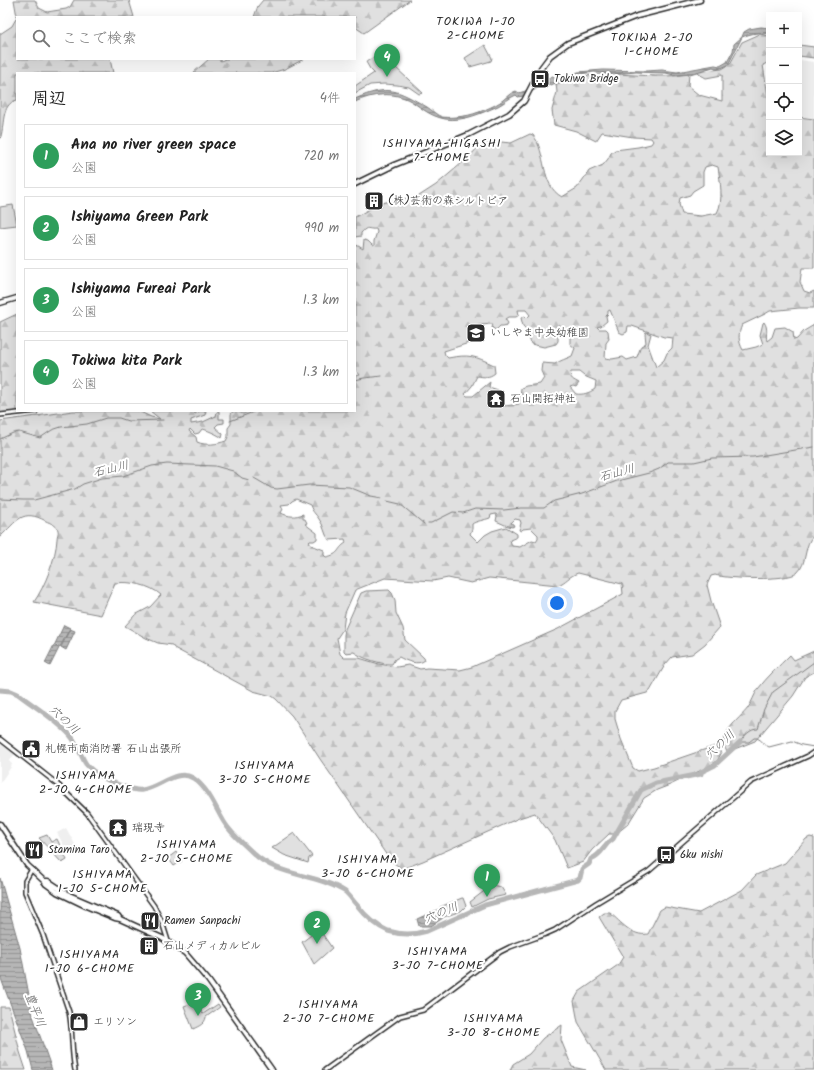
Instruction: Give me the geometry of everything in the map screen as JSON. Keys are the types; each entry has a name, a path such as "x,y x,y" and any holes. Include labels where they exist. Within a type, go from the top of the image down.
{"highway":[{"path":"356,184 399,163 458,139 514,110 526,98 541,68 550,56 568,43 636,16 700,0"},
{"path":"0,303 16,298"},
{"path":"0,824 27,865 44,880 46,884 69,898 168,941 185,953 198,968 272,1070"}],"street":[{"path":"0,415 27,412"},
{"path":"0,739 70,795 87,814 154,906 162,922 168,941"},
{"path":"325,1070 400,1016 423,1010 500,952 555,930 649,870 752,782 814,752"},
{"path":"32,869 25,881 25,892 43,935 69,1012 75,1070"}],"shaded area":[{"path":"766,28 766,34 756,33 742,37 744,32 749,29"},
{"path":"742,37 728,65 721,68 717,69 713,67 690,74 674,75 666,73 636,72 613,74 594,72 580,74 578,77 574,77 573,75 564,77 563,80 551,85 549,84 540,87 523,96 518,97 516,95 498,106 479,114 459,119 452,120 435,116 411,101 397,96 375,96 356,102 356,99 367,94 385,90 408,96 442,117 464,116 490,107 516,91 519,93 528,90 553,76 557,79 560,78 560,76 578,72 603,70 662,70 677,72 715,65 720,66 727,62 733,51 734,44"},
{"path":"802,60 814,62 814,118 802,116"},
{"path":"64,625 70,628 60,647 55,644"},
{"path":"70,629 75,631 66,650 61,647"},
{"path":"54,645 59,648 50,666 45,663"},
{"path":"0,743 15,754 9,761 12,764 11,767 0,783"},
{"path":"66,828 76,846 67,851 57,833"},
{"path":"0,878 20,948 33,1016 52,1070 33,1070 28,1051 0,976"},
{"path":"439,909 443,918 431,926 419,926 417,919"}],"green space":[{"path":"14,0 35,0 39,8 47,12 66,9 70,7 74,0 129,0 134,16 17,16"},
{"path":"263,0 410,0 364,33 356,28 356,16 254,16 258,6"},
{"path":"16,19 16,60 110,60 113,72 16,72 16,100 12,102 5,111 0,139 0,34 12,26"},
{"path":"760,34 766,35 766,64 763,65 766,84 766,156 802,156 802,117 814,119 814,268 802,268 800,282 804,291 810,293 814,291 814,308 770,311 742,325 739,338 743,350 763,344 760,335 764,322 767,341 772,337 775,328 785,327 793,332 794,340 814,325 814,535 808,544 803,564 797,573 791,576 770,578 731,578 715,575 711,576 707,585 720,627 705,644 692,654 672,657 665,665 650,691 621,700 615,711 615,719 621,739 633,768 638,771 715,746 722,752 717,761 704,769 657,790 644,798 628,824 616,834 609,834 592,850 583,862 567,868 555,840 535,813 519,818 402,869 390,860 292,716 276,699 272,696 253,691 174,648 172,645 158,643 125,626 135,615 150,607 161,595 140,584 115,583 101,615 34,602 46,580 55,555 58,531 53,524 38,517 25,516 16,521 0,537 0,421 66,412 140,412 160,419 151,412 194,412 195,414 198,412 206,412 205,415 191,420 191,424 203,422 216,416 217,412 219,412 219,419 224,419 224,423 218,424 215,427 223,434 222,438 204,429 195,434 190,429 189,431 196,437 197,442 215,444 226,441 228,437 228,428 231,424 232,412 239,412 243,414 247,412 356,412 356,376 360,375 356,370 356,245 363,249 364,240 368,241 374,246 377,232 376,229 366,228 361,233 361,236 356,237 356,216 381,203 419,196 436,185 469,157 482,143 491,141 511,143 530,134 533,135 537,142 550,185 555,192 562,197 577,188 589,171 603,165 611,153 615,150 651,144 653,141 651,138 602,132 596,141 576,131 554,125 552,110 557,92 556,84 599,74 667,76 689,74 688,86 699,95 722,101 722,75 706,78 697,73 722,69 730,64 742,42","holes":["712,165 718,167 721,196 717,213 701,216 682,214 679,204 680,198 690,195 693,191 703,185 703,172 705,167","518,310 526,310 530,315 527,318 525,316 521,318 523,326 527,330 531,344 544,347 556,344 558,341 558,325 563,326 566,334 570,335 570,344 575,348 572,356 555,364 542,363 541,371 544,378 540,384 521,388 519,404 505,406 503,403 503,398 498,390 489,387 490,382 473,396 467,396 465,394 472,386 477,376 484,377 495,373 494,365 467,356 448,358 444,351 469,343 468,326 493,324 492,328 496,330 500,326 507,325 508,323 505,319 508,317 516,317 519,315","610,310 619,332 623,334 627,332 628,326 632,326 664,337 673,338 672,348 667,353 664,360 656,367 648,345 651,334 646,332 646,343 641,346 637,357 627,360 623,357 612,359 605,358 606,343 609,339 608,331 597,327 601,326 607,321 606,316","571,372 579,372 596,381 595,389 590,392 576,394 570,387 576,387 579,383 572,379","296,499 310,505 321,521 329,540 345,539 346,543 336,553 326,557 324,555 324,550 311,545 309,542 317,539 317,533 305,524 307,523 305,519 303,519 303,514 292,516 281,513 283,509 281,505 289,504","496,514 496,521 512,527 514,526 511,523 515,519 520,520 521,523 519,530 521,531 523,529 531,528 538,535 538,538 536,541 532,540 520,547 512,546 510,540 517,537 517,534 506,527 492,531 478,542 470,534 472,524 490,518 491,515","578,573 622,584 623,594 558,629 472,667 460,670 420,669 408,665 397,667 379,664 359,658 344,658 340,654 337,638 343,629 345,613 355,590 385,578 433,581 448,578 471,583 489,578 558,585"]},
{"path":"485,45 492,58 491,61 470,67 465,58"},
{"path":"802,45 814,47 814,58 802,56"},
{"path":"380,53 423,93 419,94 409,87 384,84 370,85 356,92 356,85 374,73 366,62"},
{"path":"208,60 302,60 285,69 274,72 194,72"},
{"path":"13,205 16,225 0,227 0,207"},
{"path":"16,314 16,411 0,414 0,322"},
{"path":"389,590 395,600 396,613 403,628 405,640 424,658 425,660 422,662 416,663 399,657 395,659 392,664 383,663 367,659 354,652 346,653 344,651 345,629 361,593 366,591"},
{"path":"814,651 814,672 805,677 793,696 755,741 727,752 724,745 726,733 734,722 748,708 758,689 765,680 790,655 794,660"},
{"path":"294,833 312,856 309,858 308,863 284,855 272,848"},
{"path":"47,835 51,842 57,839 67,860 62,863 39,838"},
{"path":"810,837 814,838 814,1070 606,1070 578,1022 574,1001 579,992 618,965 623,957 599,917 604,913 610,913 632,931 648,934 660,910 665,907 699,913 742,890 756,875 785,863 806,839"},
{"path":"176,852 182,861 174,866 168,858"},
{"path":"492,885 501,887 506,895 488,899 472,907 470,902"},
{"path":"462,898 466,906 461,911 444,917 440,907"},
{"path":"319,929 332,948 314,964 302,942"},
{"path":"195,1002 203,1014 218,1004 220,1007 193,1029 184,1006"},
{"path":"0,1007 9,1007 26,1070 0,1070"},
{"path":"562,1025 561,1040 572,1067 586,1070 510,1070 513,1064 529,1054 543,1038"}],"waterway":[{"path":"356,380 382,376"},
{"path":"230,421 253,412"},
{"path":"0,439 19,432 40,438 52,430 61,427 87,424 106,418 119,418 128,421 163,420"},
{"name":"石山川","path":"428,523 431,523 453,512 463,513 475,509 504,510 544,508 554,501 582,494 617,481 649,473 659,469 668,462 694,462 712,458 753,457 814,447"},
{"name":"石山川","path":"0,499 34,500 75,489 83,484 102,478 123,476 152,466 167,464 215,466 233,471 242,478 249,480"},
{"name":"石山川","path":"254,478 271,488 277,489 309,485 349,487 371,496 382,498"},
{"name":"石山川","path":"387,501 400,504 424,524"},
{"name":"穴の川","path":"814,662 773,692 764,709 758,729 748,733 740,742 749,742 754,738 757,738 769,747 792,741 802,745 814,747"},
{"name":"穴の川","path":"0,690 11,691 18,694 45,713 73,738 89,768 112,782 135,790 140,790 155,786 180,775 193,778 207,792 230,830 263,861 285,871 333,885 349,895 366,916 379,926 388,931 403,934 427,931 485,905 578,880 582,869 589,864 591,859 595,857 613,839 641,790 656,783 701,774 701,772 715,765 740,742"}],"place":[{"name":"Tokiwa kita Park","path":"387,77"},
{"name":"Tokiwa Bridge","path":"540,79"},
{"name":"(株)芸術の森シルトピア","path":"374,201"},
{"name":"いしやま中央幼稚園","path":"476,333"},
{"name":"石山開拓神社","path":"496,399"},
{"name":"札幌市南消防署 石山出張所","path":"31,749"},
{"name":"瑞現寺","path":"118,828"},
{"name":"Stamina Taro","path":"34,850"},
{"name":"6ku nishi","path":"666,855"},
{"name":"Ana no river green space","path":"487,897"},
{"name":"Ramen Sanpachi","path":"150,921"},
{"name":"Ishiyama Green Park","path":"317,944"},
{"name":"石山メディカルビル","path":"149,946"},
{"name":"Ishiyama Fureai Park","path":"198,1016"},
{"name":"エリソン","path":"79,1022"}],"district":[{"name":"TOKIWA 1-JO 2-CHOME","path":"476,28"},
{"name":"TOKIWA 2-JO 1-CHOME","path":"652,44"},
{"name":"ISHIYAMA-HIGASHI 7-CHOME","path":"442,150"},
{"name":"ISHIYAMA 3-JO 5-CHOME","path":"265,772"},
{"name":"ISHIYAMA 2-JO 4-CHOME","path":"86,782"},
{"name":"ISHIYAMA 2-JO 5-CHOME","path":"187,851"},
{"name":"ISHIYAMA 3-JO 6-CHOME","path":"368,866"},
{"name":"ISHIYAMA 1-JO 5-CHOME","path":"103,881"},
{"name":"ISHIYAMA 3-JO 7-CHOME","path":"438,958"},
{"name":"ISHIYAMA 1-JO 6-CHOME","path":"90,961"},
{"name":"ISHIYAMA 2-JO 7-CHOME","path":"329,1011"},
{"name":"ISHIYAMA 3-JO 8-CHOME","path":"494,1025"}],"water label":[{"name":"豊平川","path":"35,1010"}]}
